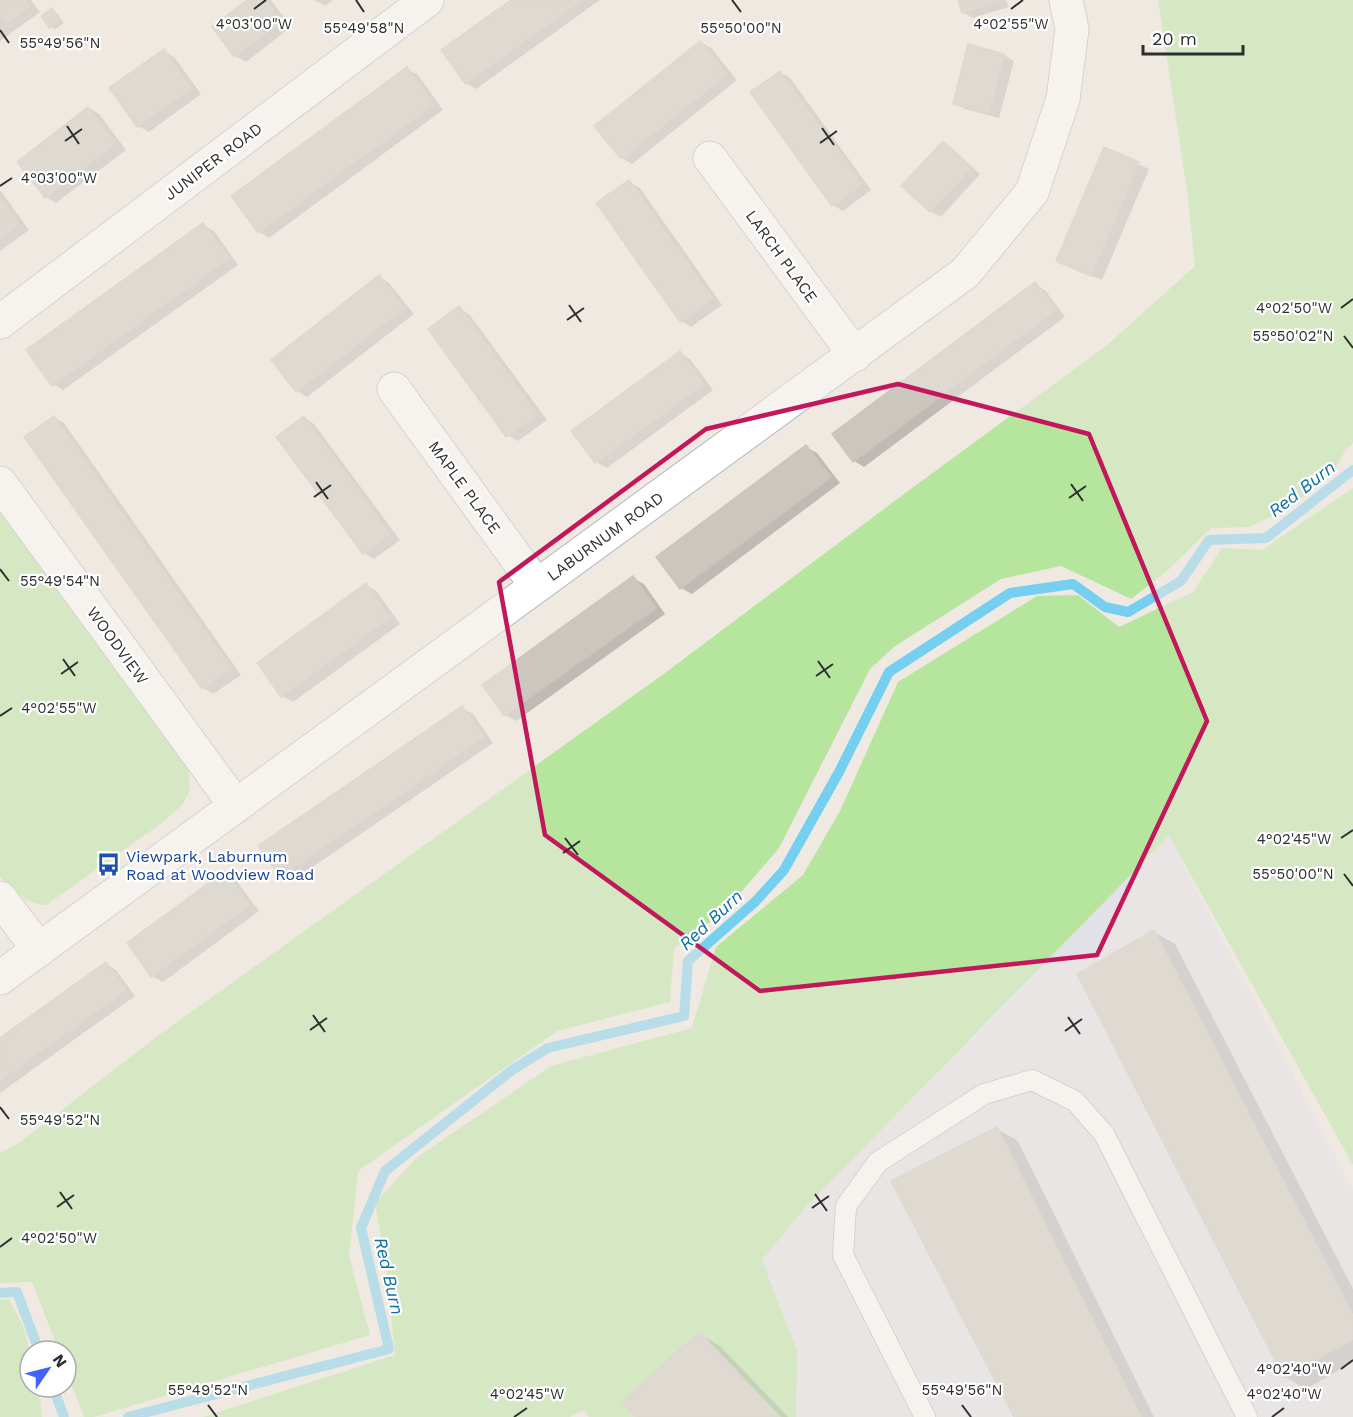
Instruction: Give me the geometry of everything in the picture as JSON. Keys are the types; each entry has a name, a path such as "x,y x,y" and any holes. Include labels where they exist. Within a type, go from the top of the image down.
{"street":[{"name":"JUNIPER ROAD","path":"0,322 427,0"},
{"name":"LABURNUM ROAD","path":"0,978 965,273 1032,192 1063,99 1072,29 1066,0"},
{"name":"LARCH PLACE","path":"710,158 855,355"},
{"name":"MAPLE PLACE","path":"394,389 536,585"},
{"name":"WOODVIEW","path":"0,483 236,806"},
{"path":"0,897 39,950"}],"lane":[{"path":"925,1417 843,1255 846,1206 878,1162 984,1094 1032,1080 1075,1101 1104,1134 1247,1417"}],"highlighted area":[{"path":"898,384 1089,434 1207,721 1097,955 760,991 545,835 499,582 706,429"}],"shaded area":[{"path":"1169,836 1353,1190 1353,1417 602,1417"}],"green space":[{"path":"1158,0 1353,0 1353,443 1345,451 1333,473 1290,507 1250,527 1211,528 1168,570 1131,599 1061,566 1001,579 895,646 870,669 779,848 726,910 674,949 670,1002 557,1031 358,1171 349,1256 370,1335 94,1417 84,1417 77,1399 78,1339 54,1339 32,1282 0,1283 0,1153 19,1143 159,1035 665,673 1106,346 1195,266 1188,197"},
{"path":"1353,488 1353,1165 1169,836 805,1208 762,1260 797,1351 796,1417 589,1417 583,1410 570,1417 203,1417 395,1355 386,1266 375,1203 416,1158 551,1066 692,1028 716,947 803,875 840,811 898,682 1037,596 1078,595 1119,627 1193,592 1222,548 1262,550"},
{"path":"0,510 179,754 189,772 190,789 183,804 162,823 46,905 32,902 21,896 0,877"},
{"path":"9,1299 26,1339 18,1339 18,1399 40,1399 42,1417 0,1417 0,1300"}],"building":[{"path":"0,0 26,0 30,6 7,23 0,14"},
{"path":"247,0 266,0 282,21 234,57 212,27"},
{"path":"511,0 582,0 465,84 441,50"},
{"path":"958,0 999,0 999,1 962,13"},
{"path":"52,8 60,20 49,28 41,16"},
{"path":"700,41 727,74 621,159 594,126"},
{"path":"968,44 1004,54 989,113 953,104"},
{"path":"164,49 191,88 137,127 109,88"},
{"path":"407,67 434,104 258,233 231,196"},
{"path":"780,71 862,184 832,206 750,92"},
{"path":"88,107 116,143 45,198 17,162"},
{"path":"943,141 971,168 930,212 901,186"},
{"path":"1104,147 1139,162 1091,276 1056,261"},
{"path":"629,180 713,299 680,322 596,203"},
{"path":"0,197 19,224 0,238"},
{"path":"203,223 229,258 52,386 26,350"},
{"path":"379,275 404,308 296,392 271,360"},
{"path":"1035,282 1056,310 853,462 832,434"},
{"path":"459,306 537,414 506,437 428,329"},
{"path":"680,351 704,384 595,463 571,431"},
{"path":"54,416 231,668 202,689 24,437"},
{"path":"304,416 390,534 363,554 276,437"},
{"path":"806,445 831,477 680,589 656,557"},
{"path":"633,576 656,608 504,716 482,685"},
{"path":"366,583 390,617 281,697 257,663"},
{"path":"462,706 484,737 280,877 258,846"},
{"path":"225,871 250,905 151,977 127,943"},
{"path":"1154,930 1353,1316 1353,1339 1284,1378 1077,974"},
{"path":"106,962 126,990 0,1080 0,1038"},
{"path":"997,1127 1141,1417 1014,1417 891,1181"},
{"path":"699,1332 780,1417 637,1417 622,1402"}],"waterway":[{"name":"Red Burn","path":"128,1417 389,1349 361,1228 385,1171 512,1070 548,1048 684,1016 688,961 756,901 784,870 839,772 889,672 1010,593 1073,584 1105,607 1128,612 1181,581 1209,540 1266,538 1353,470"},
{"name":"Red Burn","path":"0,1293 17,1292 35,1339"},
{"name":"Red Burn","path":"57,1399 64,1417"}],"place":[{"name":"Viewpark, Laburnum Road at Woodview Road","path":"108,865"}]}
